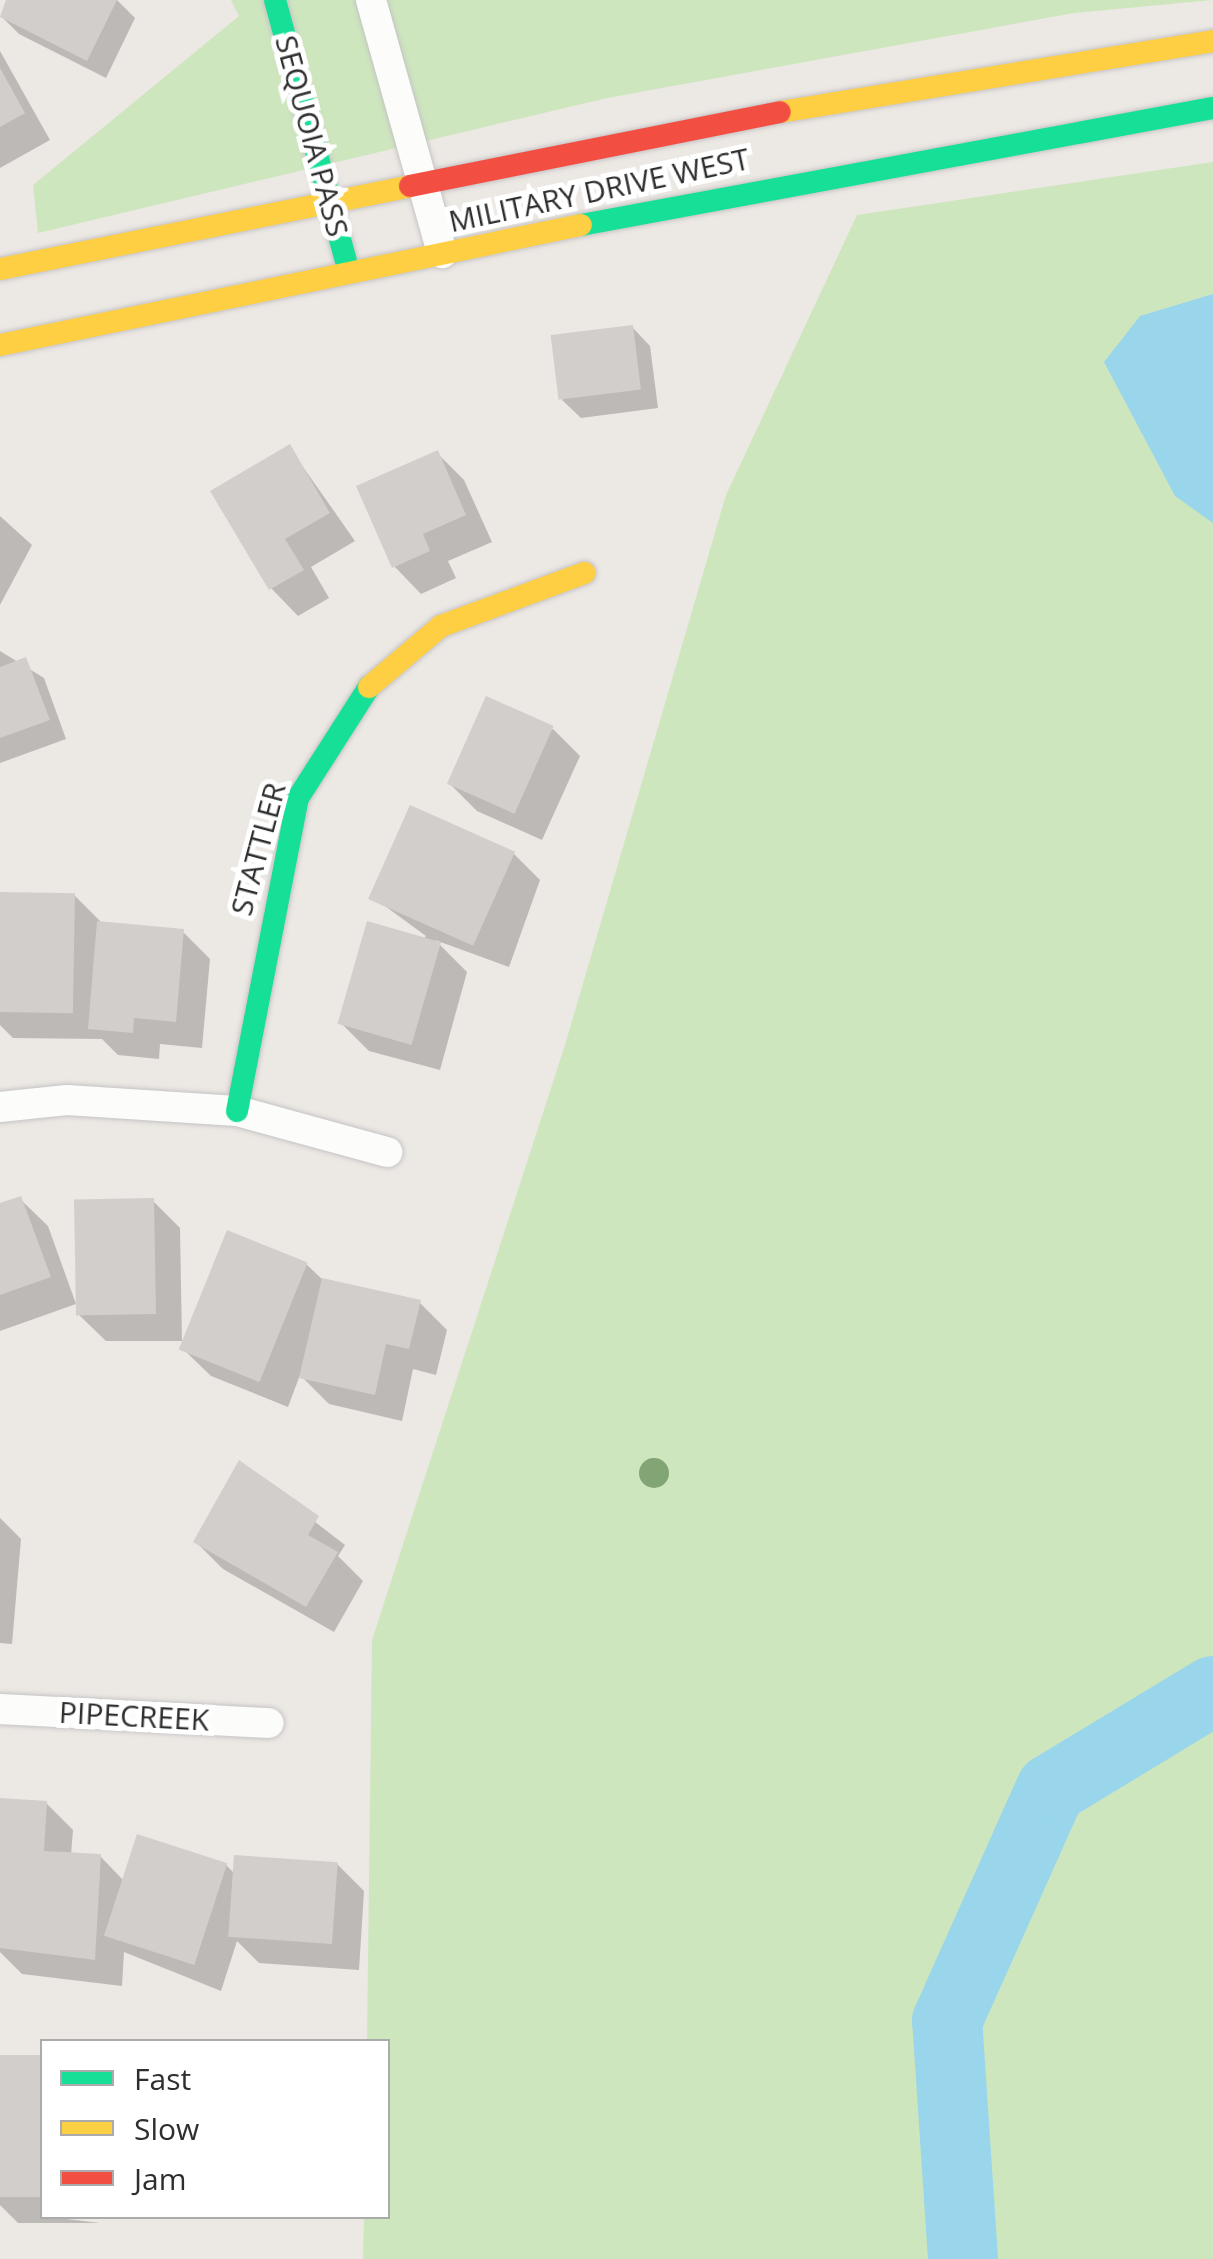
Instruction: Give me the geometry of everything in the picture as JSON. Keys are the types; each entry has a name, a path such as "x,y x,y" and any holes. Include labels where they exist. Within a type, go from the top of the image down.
{"main road":[{"name":"SEQUOIA PASS","path":"275,0 348,272"},
{"name":"MILITARY DRIVE WEST","path":"0,269 977,74 1213,40"},
{"name":"MILITARY DRIVE WEST","path":"0,344 895,160 1213,108"},
{"name":"STATTLER","path":"237,1111 278,871 298,798 333,731 382,672 440,626 584,573"}],"street":[{"path":"371,0 442,253"},
{"path":"0,1107 68,1100 237,1111 387,1152"},
{"name":"PIPECREEK","path":"0,1709 269,1723"}],"green space":[{"path":"231,0 1213,0 1074,13 607,98 38,233 33,185 239,16"},
{"path":"1213,162 1213,2259 363,2259 364,2219 390,2219 390,2039 367,2039 372,1640 565,1045 726,495 857,215"}],"water":[{"path":"1213,294 1213,523 1175,496 1104,362 1140,316"}],"building":[{"path":"6,0 117,0 87,61 0,17"},
{"path":"0,68 25,113 0,127"},
{"path":"633,325 641,390 559,400 551,335"},
{"path":"290,444 330,513 285,539 304,570 269,590 210,491"},
{"path":"438,450 466,515 423,534 430,551 392,568 356,486"},
{"path":"26,657 50,720 0,738 0,667"},
{"path":"486,696 554,726 515,814 447,784"},
{"path":"410,805 515,852 473,946 368,899"},
{"path":"0,892 75,893 73,1013 0,1012"},
{"path":"97,921 184,929 176,1022 134,1018 133,1033 88,1029"},
{"path":"367,921 441,942 412,1045 338,1024"},
{"path":"21,1196 51,1277 0,1295 0,1203"},
{"path":"154,1198 156,1314 76,1315 74,1199"},
{"path":"227,1230 308,1263 259,1382 179,1350"},
{"path":"322,1278 421,1300 409,1349 386,1344 375,1395 299,1378"},
{"path":"239,1460 319,1516 308,1535 338,1552 306,1607 193,1542"},
{"path":"0,1798 47,1801 44,1851 101,1854 95,1960 0,1948"},
{"path":"137,1834 227,1863 194,1965 104,1936"},
{"path":"234,1855 338,1862 332,1944 228,1937"},
{"path":"0,2055 40,2055 40,2197 0,2197"}],"waterway":[{"path":"963,2259 947,2021 1051,1789 1213,1691"}],"traffic: fast":[{"path":"275,0 349,272"},
{"path":"581,225 1213,108"},
{"path":"237,1111 298,798 369,687"}],"traffic: slow":[{"path":"780,112 1213,41"},
{"path":"0,269 410,186"},
{"path":"0,345 581,225"},
{"path":"369,687 441,626 584,573"}],"traffic: jam":[{"path":"410,186 780,112"}]}
